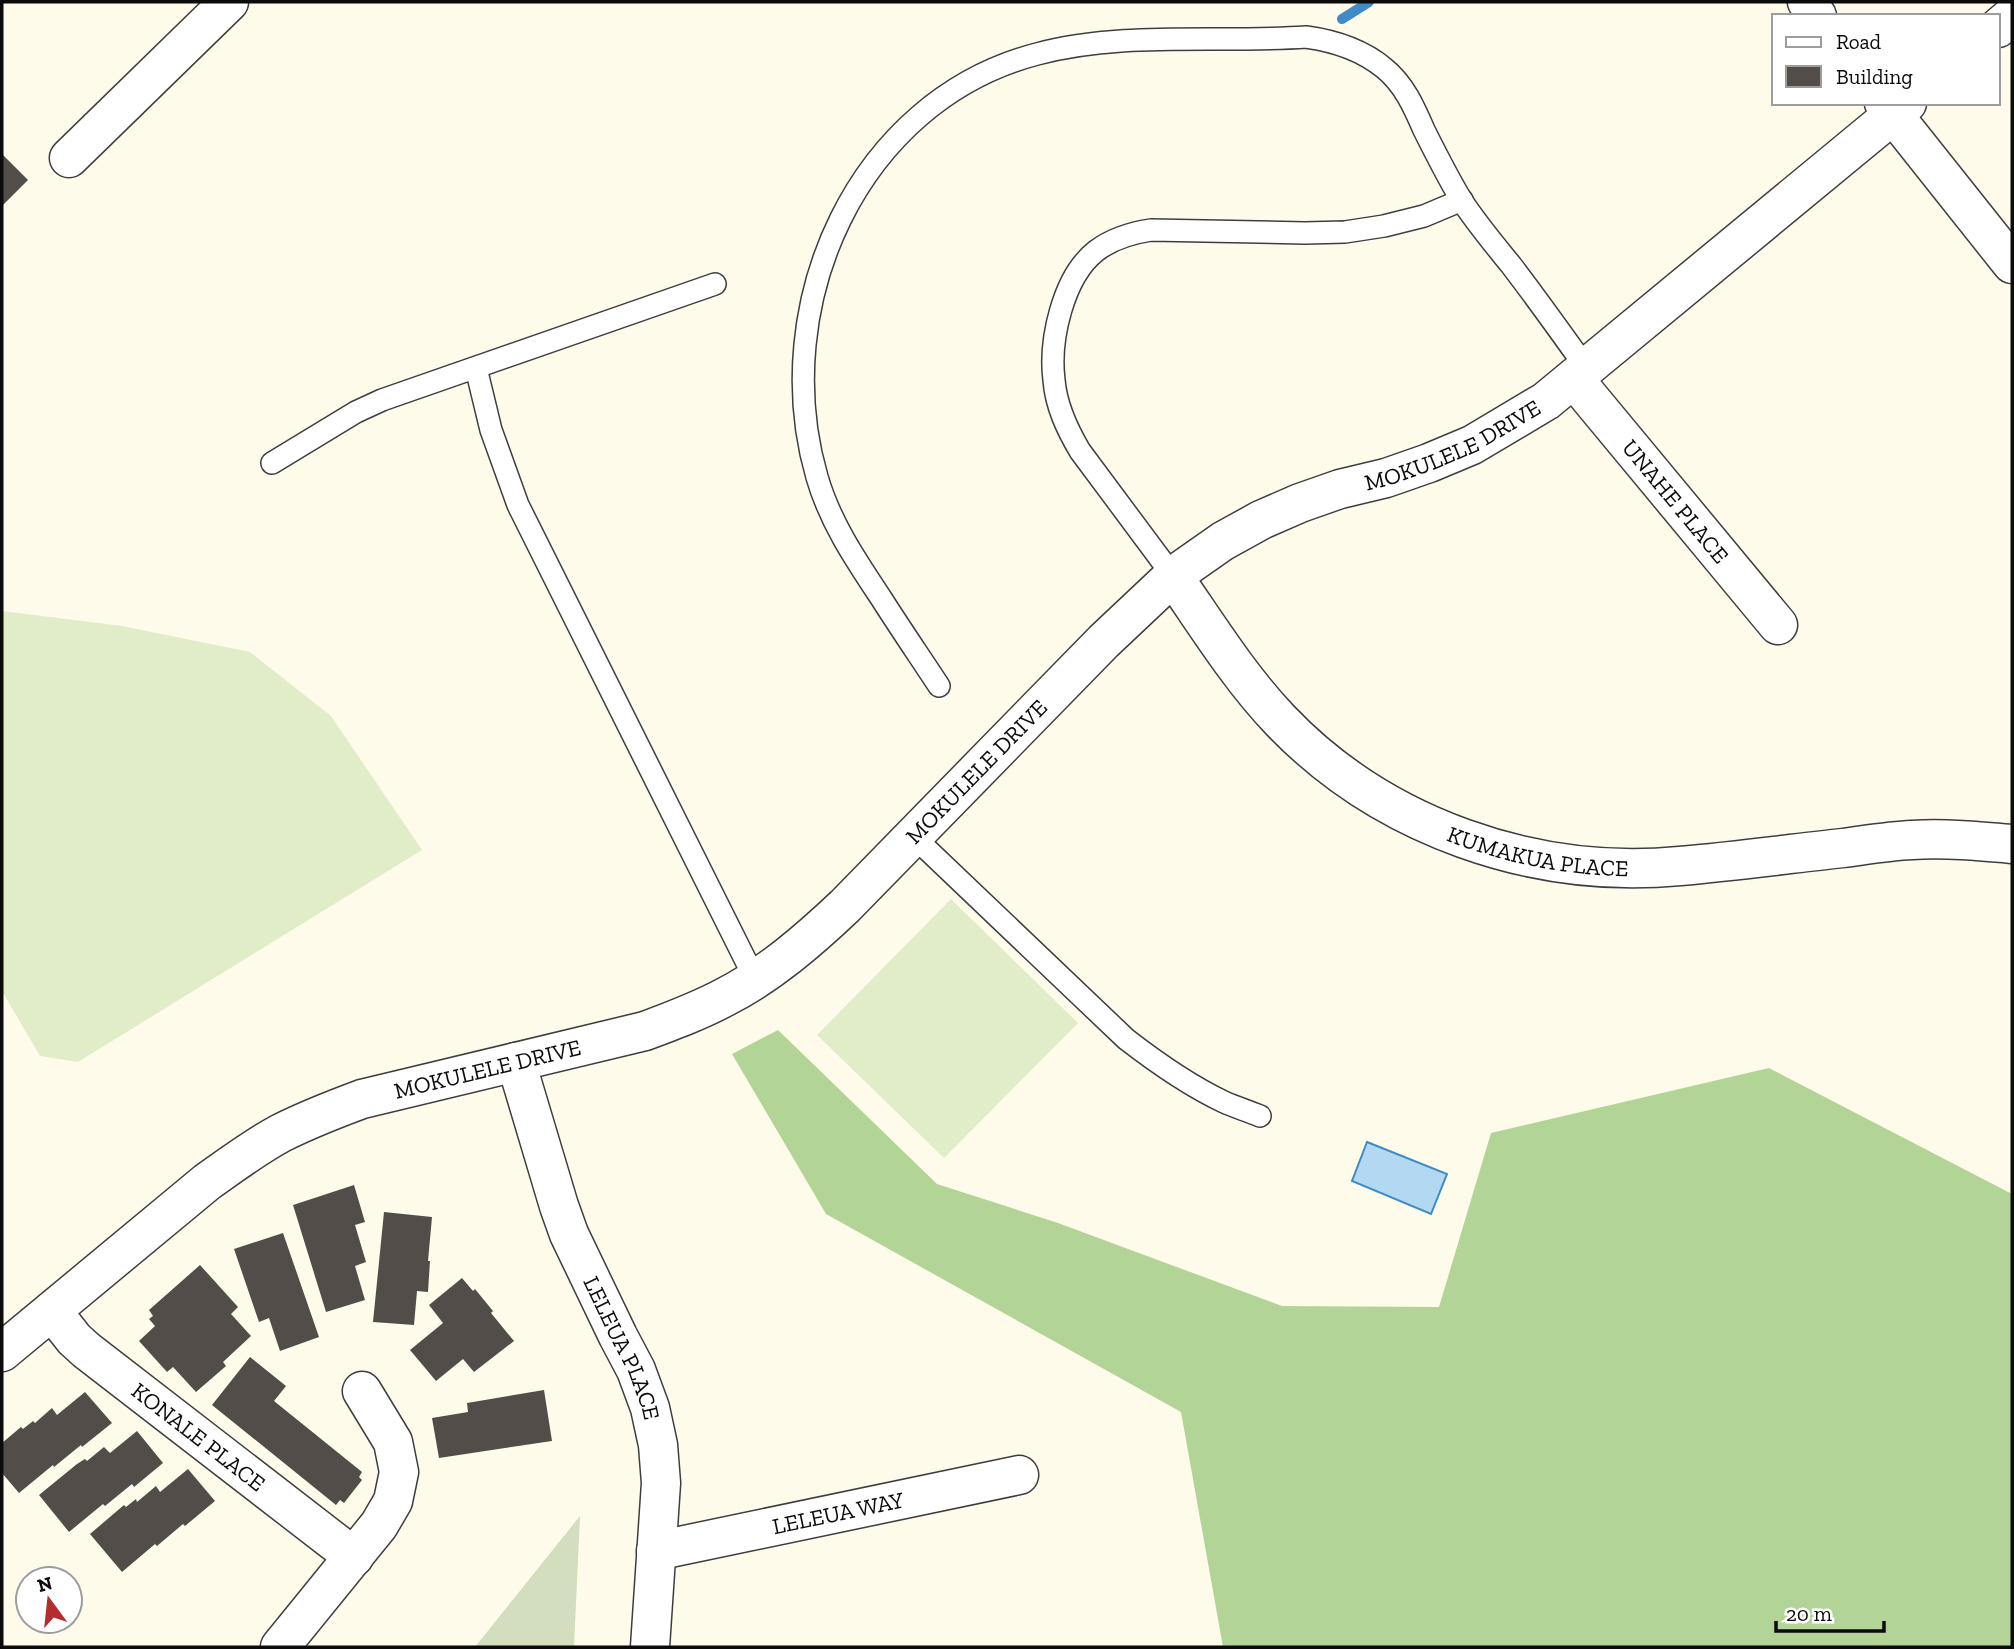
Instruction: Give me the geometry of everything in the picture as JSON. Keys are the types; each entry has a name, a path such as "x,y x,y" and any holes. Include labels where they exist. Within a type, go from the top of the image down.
{"street":[{"path":"69,158 229,2"},
{"path":"1895,107 2012,264"},
{"name":"MOKULELE DRIVE","path":"2,1352 207,1182 279,1134 318,1115 362,1099 645,1031 687,1015 755,979 809,940 1104,641 1173,576 1223,541 1261,520 1340,489 1429,463 1472,445 1546,401 1895,107"},
{"name":"UNAHE PLACE","path":"1580,374 1778,625"},
{"name":"KUMAKUA PLACE","path":"1173,576 1248,684 1281,721 1317,755 1357,785 1399,810 1489,848 1535,859 1630,869 1911,840 1969,840 2012,844"},
{"name":"LELEUA PLACE","path":"516,1062 569,1234 636,1370 650,1408 661,1483 650,1647"},
{"name":"KONALE PLACE","path":"52,1311 86,1350 354,1557"},
{"path":"280,1647 354,1557 390,1508 397,1488 399,1472 393,1442 362,1391"},
{"name":"LELEUA WAY","path":"656,1550 1019,1475"}],"lane":[{"path":"939,687 846,547 830,513 817,477 809,441 803,366 806,328 815,286 828,245 847,206 870,169 897,136 929,106 964,83 1034,54 1102,42 1306,37 1347,46 1386,69 1402,86 1415,106 1441,165 1462,200 1485,234 1511,265 1580,374"},
{"path":"1173,576 1080,451 1067,429 1059,405 1054,380 1053,350 1058,321 1074,278 1084,264 1110,242 1130,233 1151,230 1345,232 1424,216 1462,200"},
{"path":"272,463 356,412 382,400 715,284"},
{"path":"476,368 491,430 518,505 755,979"},
{"path":"914,836 1126,1039 1158,1064 1191,1084 1224,1102 1260,1116"}],"green space":[{"path":"2,611 122,626 250,652 331,716 422,850 78,1062 40,1056 2,991"},
{"path":"951,899 1078,1023 944,1158 817,1035"},
{"path":"778,1030 937,1184 1058,1223 1282,1306 1439,1307 1491,1133 1769,1068 2012,1194 2012,1647 1223,1647 1181,1412 826,1214 732,1054"},
{"path":"580,1516 574,1647 475,1647"}],"water":[{"path":"1367,1142 1447,1174 1431,1214 1352,1181"}],"building":[{"path":"2,154 28,180 2,206"},
{"path":"354,1185 365,1222 355,1225 366,1262 355,1266 365,1300 326,1312 293,1205"},
{"path":"384,1212 432,1217 428,1292 417,1291 414,1325 373,1322"},
{"path":"283,1233 319,1337 280,1351 269,1318 259,1322 234,1249"},
{"path":"200,1265 238,1307 231,1314 251,1336 223,1362 226,1366 196,1392 173,1367 167,1372 139,1341 155,1326 149,1319 153,1316 149,1310"},
{"path":"462,1278 473,1291 475,1289 514,1341 474,1372 463,1359 436,1381 410,1350 443,1323 429,1305"},
{"path":"250,1357 286,1386 274,1401 362,1472 359,1477 362,1480 344,1503 340,1500 336,1505 212,1405"},
{"path":"544,1390 552,1441 439,1458 432,1418 468,1412 467,1403"},
{"path":"85,1392 112,1423 19,1493 2,1473 2,1443 21,1427 23,1429 33,1421 35,1423 52,1408 57,1415"},
{"path":"137,1431 163,1463 134,1487 132,1484 105,1506 103,1504 69,1532 39,1495 77,1464 85,1459 87,1461 104,1447 110,1453"},
{"path":"188,1469 215,1501 185,1526 183,1524 157,1546 155,1544 122,1572 90,1534 124,1505 126,1507 136,1499 137,1502 156,1486 160,1492"}],"waterway":[{"path":"1342,19 1369,2"}]}
